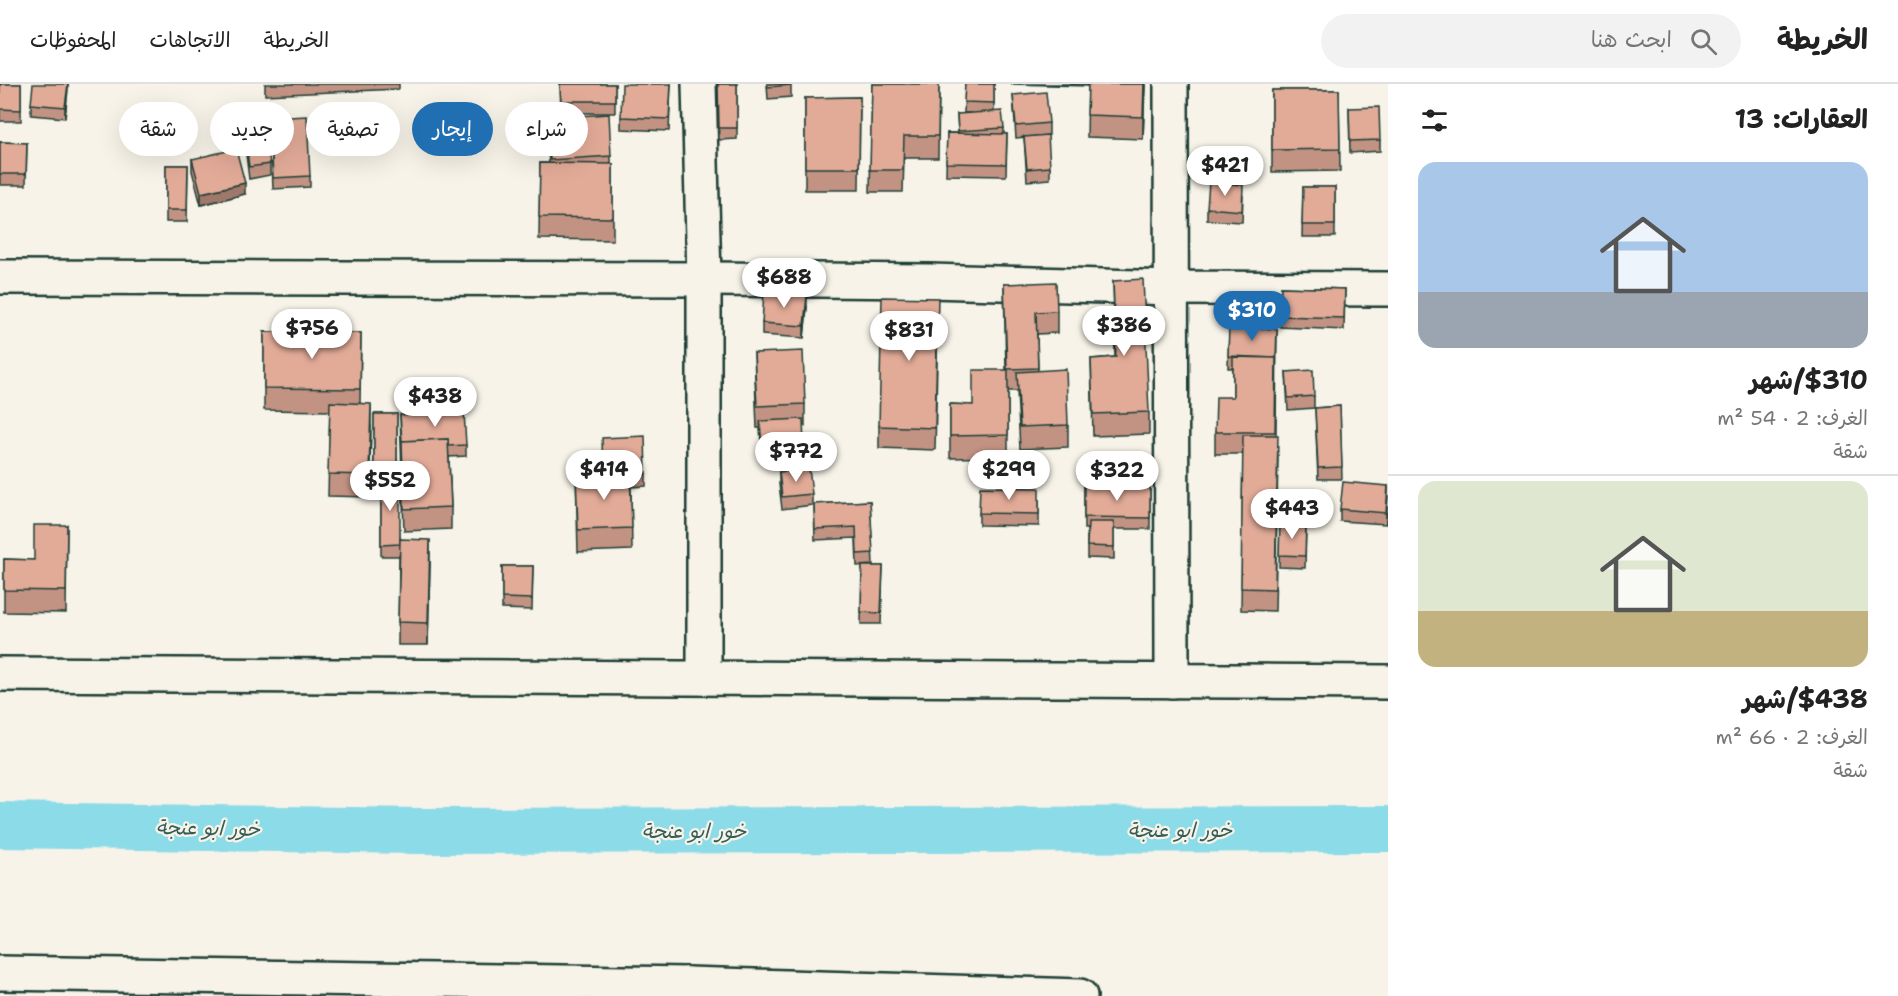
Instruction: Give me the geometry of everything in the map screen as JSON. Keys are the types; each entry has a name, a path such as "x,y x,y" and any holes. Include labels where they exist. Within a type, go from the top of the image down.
{"street":[{"path":"699,84 704,279 704,678"},
{"path":"1171,84 1172,681"},
{"path":"0,277 704,279 930,281 1172,288 1388,289"},
{"path":"0,674 1388,682"},
{"path":"0,973 687,990 1080,996"}],"building":[{"path":"0,84 21,84 21,110 0,109"},
{"path":"33,84 68,84 65,107 31,104"},
{"path":"560,84 615,84 615,101 561,101"},
{"path":"622,84 671,84 669,119 621,117"},
{"path":"718,84 737,84 737,128 719,128"},
{"path":"767,84 791,84 791,85 768,87"},
{"path":"872,84 939,84 938,136 904,136 903,170 870,170"},
{"path":"965,84 994,84 994,103 964,102"},
{"path":"1088,84 1144,84 1143,117 1087,115"},
{"path":"1272,90 1339,90 1340,149 1272,150"},
{"path":"1046,92 1049,123 1016,126 1013,95"},
{"path":"860,97 859,168 805,168 805,98"},
{"path":"1379,107 1380,140 1350,141 1349,108"},
{"path":"1002,111 1004,128 958,131 957,114"},
{"path":"609,114 611,156 550,160 550,156 588,156 588,115"},
{"path":"306,116 306,156 309,156 310,176 273,178 272,156 294,156 294,117"},
{"path":"947,133 1007,134 1006,164 946,163"},
{"path":"1048,135 1050,167 1027,169 1024,137"},
{"path":"0,142 27,143 26,174 0,174"},
{"path":"210,155 238,156 245,183 201,193 192,159"},
{"path":"248,156 269,156 270,164 249,167"},
{"path":"540,163 613,164 613,218 539,217"},
{"path":"166,165 188,165 187,210 166,210"},
{"path":"1209,182 1243,185 1242,211 1207,208"},
{"path":"1303,187 1335,187 1335,225 1302,225"},
{"path":"1143,279 1149,412 1093,414 1091,359 1116,357 1113,281"},
{"path":"1056,282 1057,311 1036,312 1038,368 1007,369 1004,284"},
{"path":"1281,287 1345,289 1344,318 1280,316"},
{"path":"764,292 807,295 804,326 762,323"},
{"path":"882,297 938,298 935,428 879,426"},
{"path":"1229,327 1277,329 1276,358 1228,356"},
{"path":"264,332 361,333 360,389 264,388"},
{"path":"803,351 805,404 757,406 754,353"},
{"path":"1233,357 1276,358 1275,432 1215,432 1216,397 1233,397"},
{"path":"1066,369 1068,425 1020,427 1017,372"},
{"path":"973,370 1008,370 1008,435 950,436 950,404 973,405"},
{"path":"1313,370 1314,396 1288,398 1286,372"},
{"path":"330,402 371,404 369,475 328,474"},
{"path":"1340,406 1342,467 1318,468 1315,408"},
{"path":"464,412 466,445 448,446 448,439 402,441 400,415"},
{"path":"374,414 397,414 397,476 374,475"},
{"path":"803,419 804,446 762,448 760,421"},
{"path":"1243,435 1278,435 1275,589 1241,588"},
{"path":"645,436 646,474 603,474 602,438"},
{"path":"448,439 451,507 404,509 402,441"},
{"path":"809,468 812,494 782,497 779,472"},
{"path":"630,473 632,528 578,530 576,474"},
{"path":"381,480 400,480 400,544 381,545"},
{"path":"1343,482 1388,486 1386,513 1340,509"},
{"path":"1084,486 1150,486 1150,518 1084,517"},
{"path":"980,487 1039,488 1039,514 979,513"},
{"path":"870,501 873,553 857,554 856,527 815,529 814,504"},
{"path":"1088,522 1114,522 1114,547 1087,546"},
{"path":"1280,524 1306,525 1305,556 1279,555"},
{"path":"34,525 67,525 66,591 4,590 4,559 34,560"},
{"path":"400,539 430,540 428,623 398,622"},
{"path":"502,566 533,566 532,599 502,598"},
{"path":"862,566 883,566 881,613 861,612"}],"waterway":[{"name":"خور ابو عنجة","path":"0,825 419,831 1388,829"}]}
